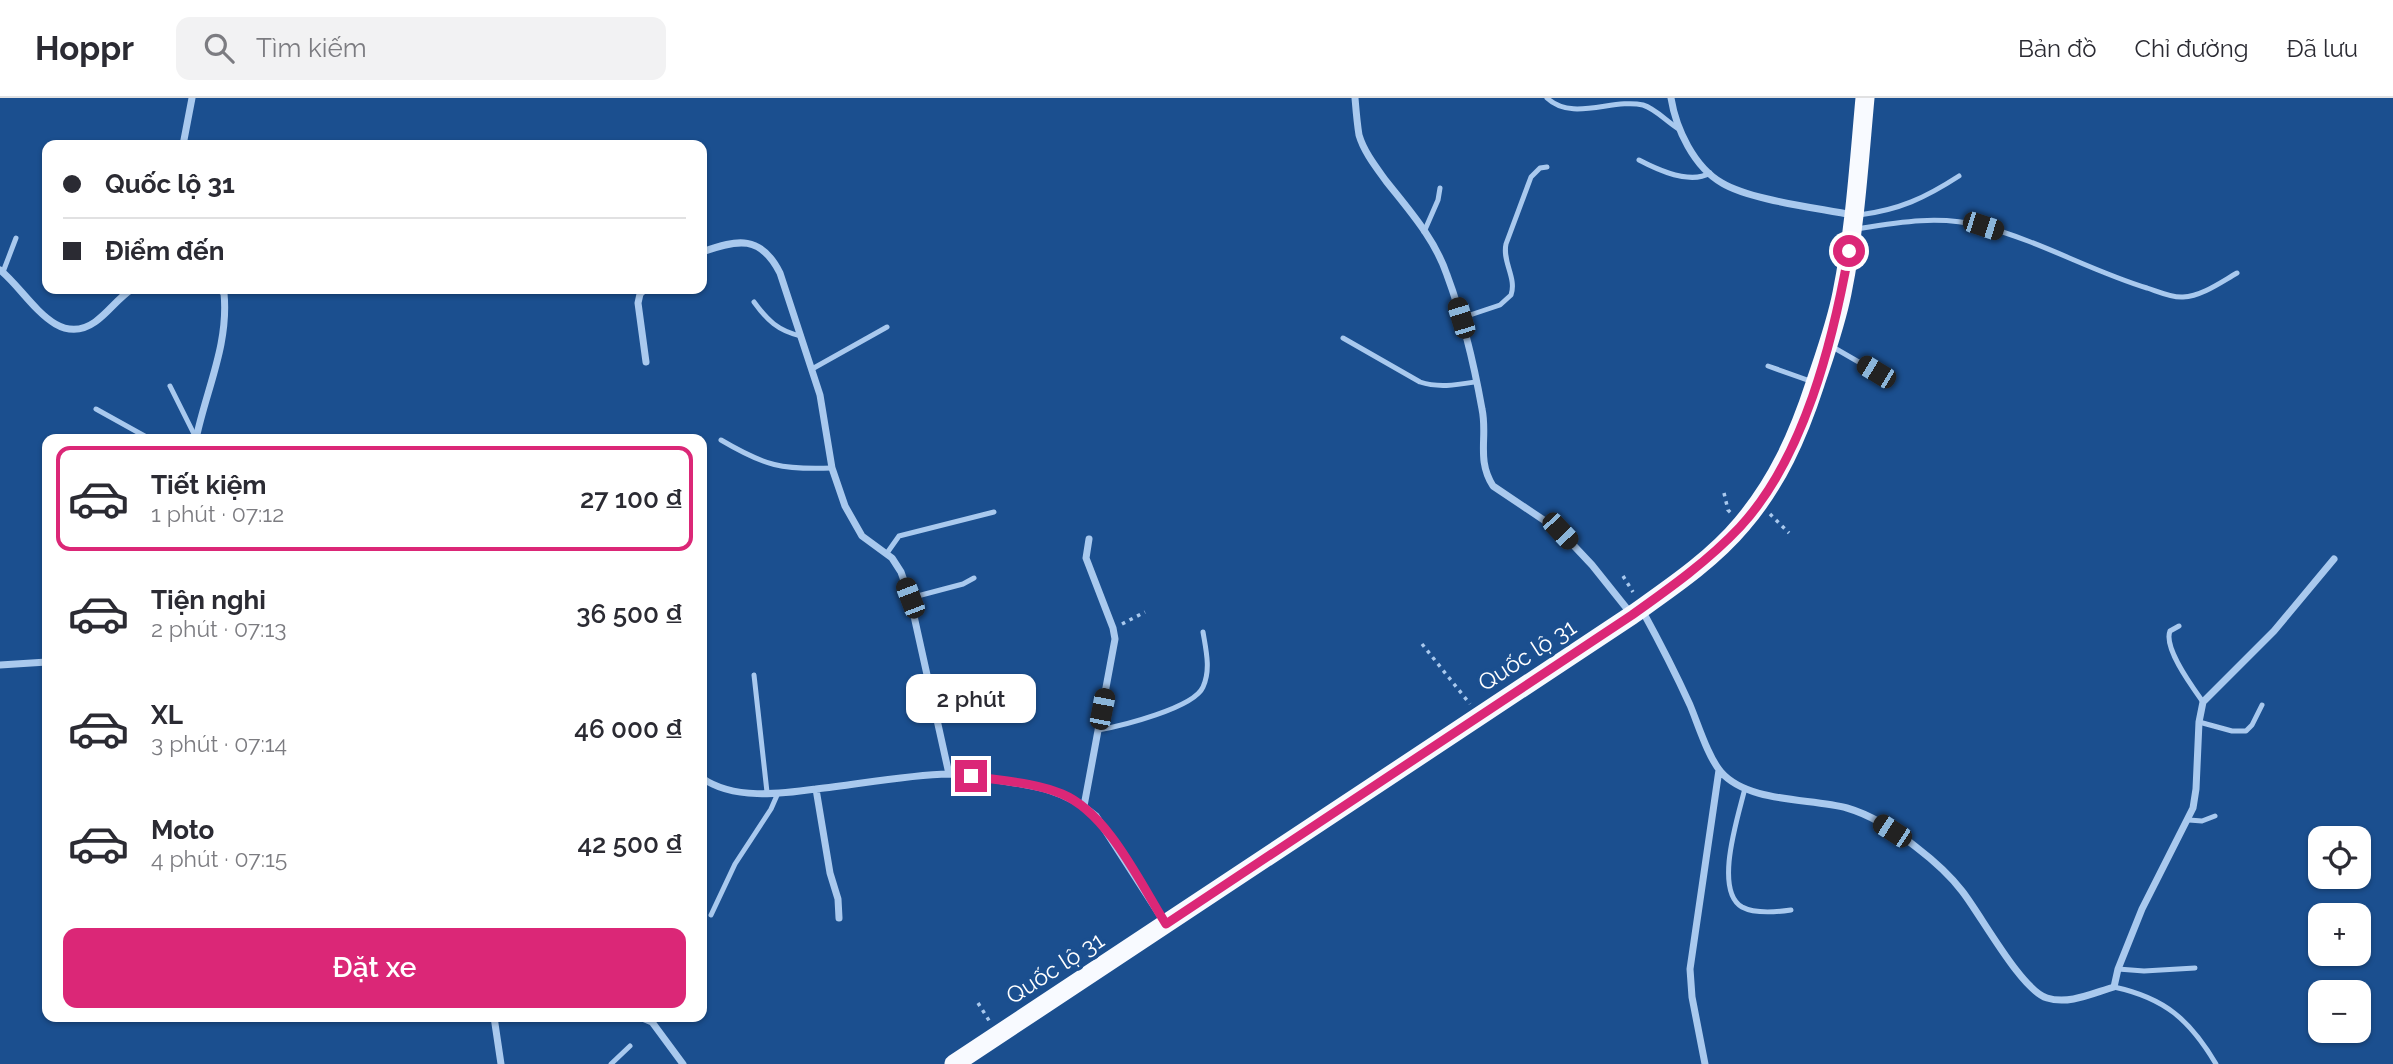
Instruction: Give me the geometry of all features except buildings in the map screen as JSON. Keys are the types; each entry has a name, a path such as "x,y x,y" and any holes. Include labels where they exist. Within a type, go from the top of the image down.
{"highway":[{"name":"Quốc lộ 31","path":"954,1064 1637,612 1704,561 1741,526 1773,484 1802,425 1829,345 1842,294 1853,222 1865,98"}],"street":[{"path":"184,140 192,98"},
{"path":"1355,98 1360,137 1368,155 1440,257 1471,356 1485,423 1483,465 1493,486 1560,531 1637,612 1673,666 1719,770 1745,788 1771,796 1849,809 1873,819 1915,846 1949,875 2014,967 2036,993 2059,1000 2114,987 2118,969 2142,909 2189,820 2196,789 2199,722 2203,702 2274,631 2334,559"},
{"path":"1671,98 1679,129 1699,162 1722,183 1741,191 1853,222"},
{"path":"707,250 742,243 763,248 780,273 820,395 832,468 845,506 862,536 887,553 901,572 910,598 949,774"},
{"path":"2,271 45,317 65,329 76,330 94,323 126,294"},
{"path":"197,434 219,355 225,313 223,294"},
{"path":"640,294 638,303 646,362"},
{"path":"1084,806 1114,651 1113,628 1086,558 1088,539"},
{"path":"0,664 42,662"},
{"path":"1705,1064 1692,997 1690,969 1719,770"},
{"path":"707,781 738,792 778,793 949,774 1032,785 1060,793 1096,816 1166,924"},
{"path":"816,789 830,873 838,899 839,918"},
{"path":"495,1022 501,1064"},
{"path":"654,1022 682,1064"}],"lane":[{"path":"1547,98 1551,102 1569,107 1584,108 1623,103 1642,105 1679,129"},
{"path":"1639,160 1685,177 1697,179 1710,173"},
{"path":"1461,318 1500,305 1511,295 1513,282 1504,252 1506,244 1531,177 1540,168 1547,167"},
{"path":"1853,222 1928,196 1959,176"},
{"path":"1424,232 1438,200 1440,188"},
{"path":"1853,222 1916,219 1983,226 2040,244 2125,281 2177,297 2194,295 2237,273"},
{"path":"2,271 16,238"},
{"path":"754,302 766,319 779,329 801,336"},
{"path":"812,369 887,327"},
{"path":"1343,338 1420,382 1450,386 1475,382"},
{"path":"1829,345 1876,372"},
{"path":"1768,366 1816,383"},
{"path":"170,386 194,434"},
{"path":"96,409 141,434"},
{"path":"721,440 774,466 832,468"},
{"path":"887,553 899,536 994,512"},
{"path":"910,598 963,584 974,578"},
{"path":"2179,626 2169,633 2170,646 2203,702"},
{"path":"1098,730 1148,718 1192,699 1202,690 1208,668 1203,632"},
{"path":"754,675 767,792"},
{"path":"2199,722 2232,731 2246,731 2262,705"},
{"path":"1745,788 1729,863 1727,881 1731,894 1742,907 1791,910"},
{"path":"711,915 735,864 771,810 778,793"},
{"path":"2189,820 2202,821 2215,816"},
{"path":"2118,969 2144,971 2195,968"},
{"path":"2114,987 2155,999 2178,1015 2202,1041 2216,1064"},
{"path":"611,1064 630,1046"}],"path":[{"path":"1759,502 1789,533"},
{"path":"1113,628 1145,612"},
{"path":"1422,644 1480,716"}],"route":[{"path":"971,776 1032,785 1060,793 1084,806 1108,831 1166,924 1632,615 1704,561 1741,526 1773,484 1802,425 1829,345 1842,294 1849,251"}]}
